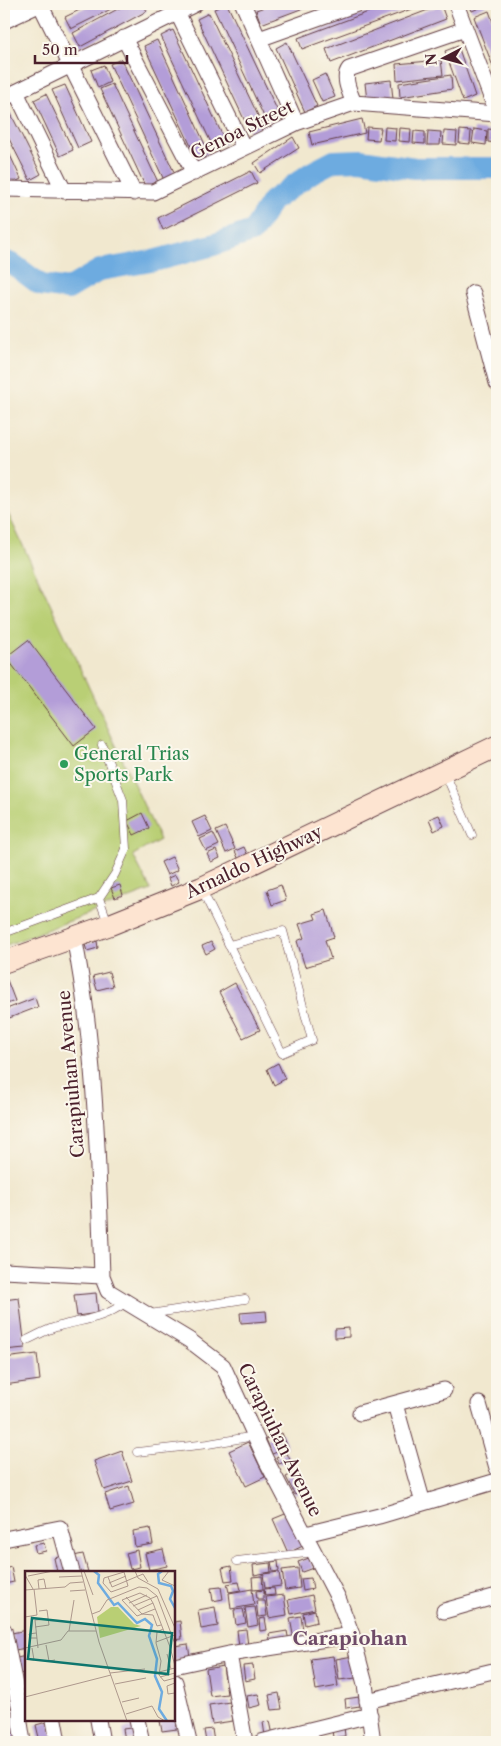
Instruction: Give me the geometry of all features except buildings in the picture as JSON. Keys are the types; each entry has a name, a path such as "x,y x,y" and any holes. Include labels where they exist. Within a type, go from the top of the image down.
{"main road":[{"name":"Arnaldo Highway","path":"4,962 109,925 201,888 497,746"}],"street":[{"path":"4,19 36,4"},
{"path":"40,4 134,193"},
{"path":"64,191 10,95 195,4"},
{"path":"243,4 296,123"},
{"path":"258,39 357,4"},
{"path":"456,4 497,114"},
{"path":"177,12 244,148"},
{"path":"354,103 346,79 346,73 349,69 465,29"},
{"path":"124,38 194,173"},
{"name":"Genoa Street","path":"4,189 152,192 296,123 354,103 497,114"},
{"path":"474,293 497,383"},
{"name":"Carapiuhan Avenue","path":"74,938 84,989 96,1099 102,1276 108,1291 189,1340 223,1366 255,1436 338,1598 352,1635 369,1708 373,1742"},
{"path":"4,1271 102,1276"},
{"path":"360,1413 444,1390"},
{"path":"395,1404 423,1503"},
{"path":"479,1404 497,1468"},
{"path":"306,1534 497,1481"},
{"path":"4,1539 60,1528 72,1571"},
{"path":"444,1611 497,1596"},
{"path":"4,1630 9,1675 23,1709 20,1723 23,1742"},
{"path":"175,1666 230,1654 352,1635"},
{"path":"230,1654 245,1742"},
{"path":"261,1742 497,1670"},
{"path":"175,1685 189,1742"},
{"path":"54,1721 58,1742"},
{"path":"98,1721 102,1742"},
{"path":"138,1721 142,1742"}],"lane":[{"path":"4,933 99,898 115,874 126,848 123,800 102,745"},
{"path":"444,771 472,835"},
{"path":"201,888 282,1053 312,1040 283,931 229,945"},
{"path":"99,898 109,925"},
{"path":"146,1315 245,1300"},
{"path":"27,1340 57,1326 95,1319 110,1314 125,1303"},
{"path":"137,1452 208,1444 255,1436"},
{"path":"237,1561 315,1552"}],"green space":[{"name":"General Trias Sports Park","path":"4,505 160,840 133,855 151,890 4,946"}],"waterway":[{"path":"4,261 14,265 41,285 68,289 100,270 157,260 213,245 253,231 272,201 311,173 334,161 361,160 415,168 497,168"}],"place":[{"name":"General Trias Sports Park","path":"64,764"}],"district":[{"name":"Carapiohan","path":"350,1638"}]}
